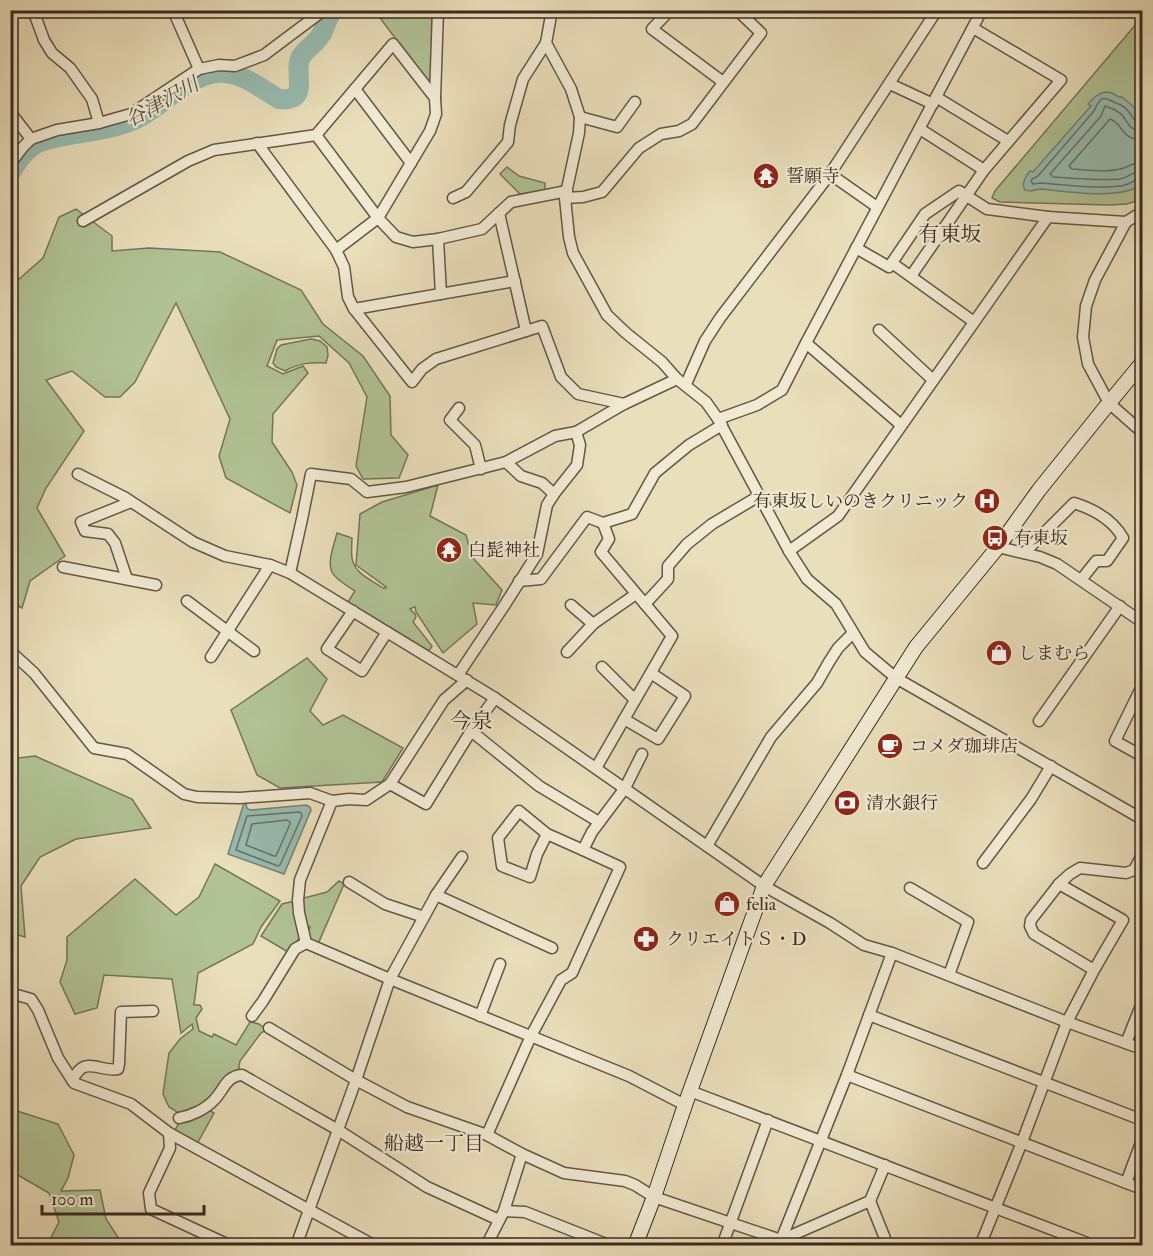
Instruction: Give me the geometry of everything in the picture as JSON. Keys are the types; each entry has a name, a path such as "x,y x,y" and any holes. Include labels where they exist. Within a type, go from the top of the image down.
{"street":[{"path":"33,10 44,40 52,53 70,68 92,99 99,123"},
{"path":"173,10 199,69"},
{"path":"11,161 31,140 57,130 99,123 131,114 199,69 219,65 235,66 264,56 324,10"},
{"path":"336,250 378,218 430,131 436,114 438,10"},
{"path":"453,198 466,192 508,142 510,125 523,79 546,43 552,10"},
{"path":"670,10 652,29 723,82"},
{"path":"316,135 378,218 396,237 413,242 482,229 512,202 566,195 583,197 602,192 639,148 661,134 680,131 692,124 761,33 737,10"},
{"path":"290,573 311,474 351,480 367,492 406,487 481,469 506,462 555,436 576,432 624,404 682,382 720,318 830,174 937,10"},
{"path":"519,581 541,579 587,517 603,523 632,514 655,472 720,422 757,405 782,390 982,10"},
{"path":"911,276 984,170 1060,80 973,28"},
{"path":"546,43 572,89 580,117 579,133 566,195 569,237 573,253 607,315 706,402 720,422 789,552 807,579 837,604 865,652 896,678 1143,819"},
{"path":"83,221 188,161 214,150 316,135 393,44 435,98"},
{"path":"890,84 934,101 1008,141"},
{"path":"355,89 411,163"},
{"path":"580,117 617,127 635,102"},
{"path":"10,112 31,140"},
{"path":"920,129 984,170"},
{"path":"257,143 336,250 344,267 348,297 354,309 412,382 422,369 436,359 542,326 561,378 578,394 624,404"},
{"path":"830,174 877,207"},
{"path":"856,248 889,267 925,214 959,191 987,209 1048,217 1126,222"},
{"path":"1143,212 1126,222 1095,280 1086,306 1083,337 1088,364 1109,403 1143,432"},
{"path":"499,213 526,331"},
{"path":"789,552 838,516 1048,217"},
{"path":"438,238 441,294"},
{"path":"892,262 974,322"},
{"path":"354,309 515,281"},
{"path":"879,330 933,380"},
{"path":"806,343 901,426"},
{"path":"635,1245 764,886 916,647 998,547 1039,490 1143,363"},
{"path":"459,408 450,420 475,445 481,469"},
{"path":"10,651 34,673 94,748 127,754 184,794 204,798 240,798 310,793 332,801 366,800 390,784 444,700 463,677 537,554 547,505 577,465 580,445 576,432"},
{"path":"506,462 521,476 542,483 554,494"},
{"path":"78,474 131,502 193,542 225,556 290,573 463,677 764,886 864,945 892,953 1067,1022 1143,1049"},
{"path":"645,604 668,579 668,566 687,544 712,524 759,496"},
{"path":"127,579 115,543 108,534 86,531 81,522 131,502"},
{"path":"1024,554 1074,503 1088,507 1116,526 1123,537 1107,561 1096,561 1082,580"},
{"path":"596,768 672,636 601,552 609,539 603,523"},
{"path":"998,547 1040,557 1057,564 1142,621"},
{"path":"211,657 270,566"},
{"path":"63,567 156,585"},
{"path":"567,652 593,624 636,594"},
{"path":"188,601 254,651"},
{"path":"571,605 593,624"},
{"path":"1039,721 1120,606"},
{"path":"353,611 327,649 362,671 387,632"},
{"path":"707,846 771,737 817,683 838,648 853,633"},
{"path":"602,667 635,700"},
{"path":"624,719 658,739 685,696 651,673"},
{"path":"1141,694 1115,741 1143,756"},
{"path":"390,784 426,804 471,731 495,698"},
{"path":"471,731 539,786 599,822"},
{"path":"583,850 592,832 625,788 642,754"},
{"path":"983,863 1031,800 1051,766"},
{"path":"306,943 299,913 300,880 332,801"},
{"path":"487,1135 531,1036 561,980 572,973 621,867 548,834 519,812 498,838 502,866 530,877 537,854 548,834"},
{"path":"1094,970 1034,934 1030,920 1059,884 1080,868 1126,873 1134,870 1143,855"},
{"path":"296,1245 390,979 436,895 462,857"},
{"path":"349,882 385,904 424,917"},
{"path":"980,1245 1067,1022 1123,920 1059,884"},
{"path":"910,888 968,922 949,975"},
{"path":"436,895 552,948"},
{"path":"306,943 630,1076 685,1105"},
{"path":"252,1016 295,949 306,943"},
{"path":"782,1243 892,953"},
{"path":"480,1016 500,964"},
{"path":"10,993 32,999 58,1058 74,1083 130,1104 170,1133 375,1245"},
{"path":"1126,1042 1143,1003"},
{"path":"72,1080 81,1068 87,1066 113,1071 118,1069 121,1012 153,1011"},
{"path":"869,1014 1143,1120"},
{"path":"269,1028 406,1107 487,1135 564,1173 625,1181 654,1197 782,1243 870,1202 885,1165"},
{"path":"179,1118 189,1116 209,1104 229,1079 235,1075 242,1075 338,1130 427,1187 502,1215 525,1212 610,1245"},
{"path":"847,1075 1143,1189"},
{"path":"690,1091 1095,1245"},
{"path":"722,1245 768,1120"},
{"path":"170,1133 170,1148 149,1193 152,1209 231,1245"},
{"path":"1126,1183 1143,1140"},
{"path":"486,1245 502,1215 522,1154"},
{"path":"870,1202 888,1245"}],"green space":[{"path":"432,14 432,82 429,83 380,18"},
{"path":"1142,17 1142,199 1127,204 1109,205 1000,202 992,198 995,191"},
{"path":"507,167 519,176 545,183 545,190 520,194 500,174"},
{"path":"76,209 112,236 112,251 149,248 220,252 301,290 323,324 363,356 390,396 391,435 408,455 399,478 363,479 356,466 367,397 349,363 319,336 277,340 267,366 283,374 303,366 308,373 273,414 272,442 292,472 297,485 290,513 226,478 219,456 230,419 176,303 135,382 120,397 105,397 72,371 46,380 84,431 46,488 37,508 65,556 30,581 22,608 10,601 10,287 43,258 59,217"},
{"path":"311,339 320,341 327,347 326,363 305,364 285,371 273,363 277,349 281,345"},
{"path":"438,485 430,516 466,535 472,557 502,590 496,605 473,603 477,624 443,653 415,607 410,609 416,617 413,622 432,646 429,651 348,602 355,591 336,577 330,563 337,533 352,538 352,558 356,568 368,579 386,588 356,565 360,514 382,502"},
{"path":"307,658 327,679 310,711 323,725 343,715 403,748 382,782 280,788 257,775 231,710"},
{"path":"35,756 132,799 151,828 76,839 40,857 21,886 25,937 11,933 11,759"},
{"path":"215,864 280,901 261,927 253,944 198,973 194,1005 200,1005 202,1009 196,1018 199,1031 212,1037 214,1034 236,1045 250,1022 259,1024 266,1030 261,1033 240,1061 239,1070 213,1099 182,1115 169,1107 163,1094 169,1053 180,1039 193,1029 192,1024 181,1033 172,979 104,975 97,1008 75,1014 60,982 67,960 67,937 135,879 176,915 199,897"},
{"path":"339,881 344,884 318,944 308,937 310,927 304,923 300,899 327,892"},
{"path":"295,901 301,936 288,952 261,936 282,904"},
{"path":"11,1109 58,1124 74,1155 68,1178 61,1191 100,1190 106,1219 123,1245 47,1245 59,1222 49,1193 11,1171"},
{"path":"207,1109 214,1113 197,1144 175,1130 180,1121"}],"water":[{"path":"1107,92 1122,97 1136,109 1136,114 1142,119 1142,183 1132,190 1109,194 1025,190 1024,183 1030,171 1033,172 1091,106 1088,104 1092,99"},
{"path":"244,803 250,810 306,805 310,807 311,810 284,874 228,854"}],"waterway":[{"name":"谷津沢川","path":"10,174 23,154 37,143 131,121 205,75 233,74 279,99 289,99 295,96 299,85 298,71 301,57 321,35 334,10"}],"place":[{"name":"誓願寺","path":"766,176"},
{"name":"有東坂しいのきクリニック","path":"987,501"},
{"name":"有東坂","path":"995,538"},
{"name":"白髭神社","path":"449,550"},
{"name":"しまむら","path":"999,653"},
{"name":"コメダ珈琲店","path":"890,746"},
{"name":"清水銀行","path":"847,803"},
{"name":"felia","path":"727,904"},
{"name":"クリエイトＳ・D","path":"646,939"}],"district":[{"name":"有東坂","path":"950,234"},
{"name":"今泉","path":"471,721"},
{"name":"船越一丁目","path":"434,1143"}]}
